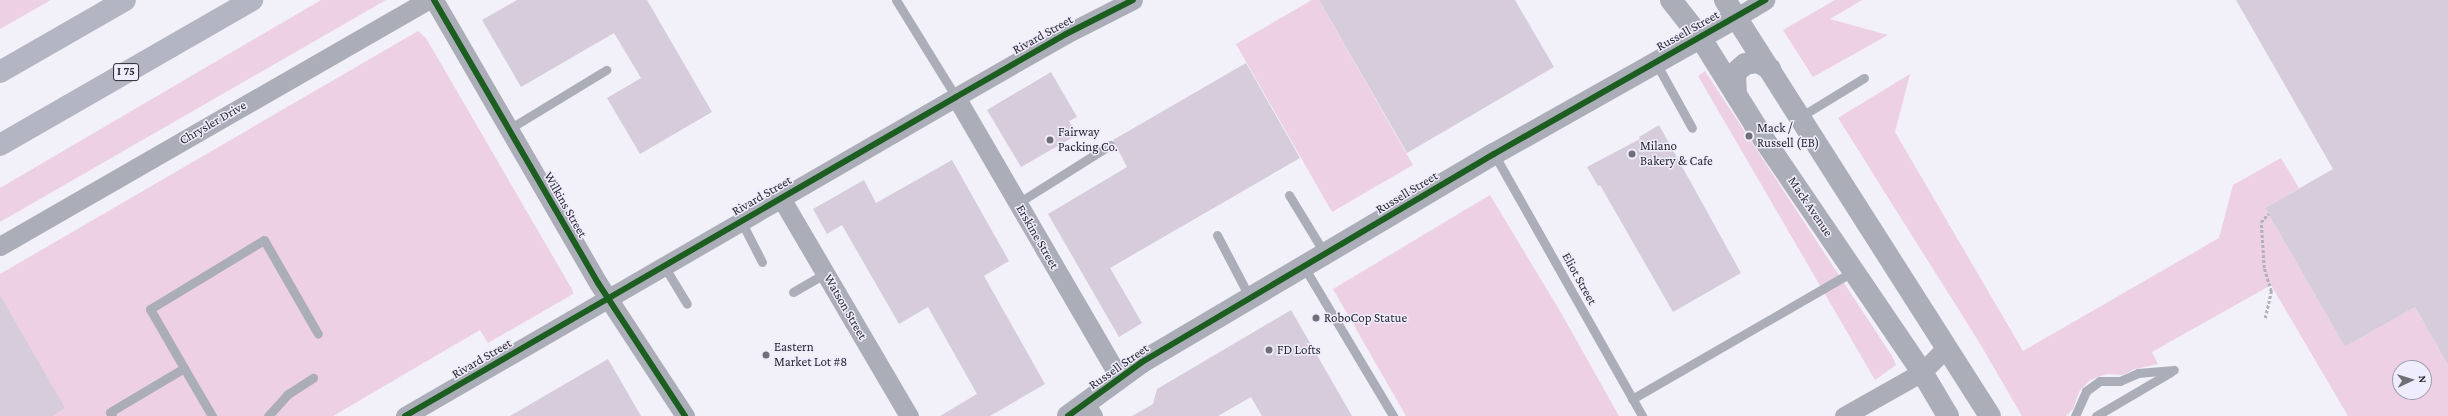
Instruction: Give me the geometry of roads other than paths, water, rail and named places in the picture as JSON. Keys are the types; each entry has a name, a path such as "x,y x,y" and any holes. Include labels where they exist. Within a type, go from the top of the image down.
{"highway":[{"path":"0,72 125,0"},
{"name":"I 75","path":"0,144 252,0"}],"main road":[{"name":"Mack Avenue","path":"1671,0 1700,37 1736,94 1922,372 1948,416"},
{"path":"1731,8 1990,416"},
{"path":"1736,94 1735,73 1745,64 1758,62 1770,69"}],"street":[{"name":"Chrysler Drive","path":"0,246 427,0"},
{"name":"Wilkins Street","path":"434,0 608,300 685,416"},
{"name":"Rivard Street","path":"405,416 1066,34 1133,0"},
{"name":"Russell Street","path":"1068,416 1089,410 1120,377 1250,298 1494,154 1700,37 1731,8 1765,0"},
{"name":"Erskine Street","path":"956,97 1120,377"},
{"name":"Watson Street","path":"782,198 910,416"},
{"path":"1844,416 1922,372 1947,347"}],"lane":[{"path":"896,0 956,97"},
{"path":"1655,62 1692,128"},
{"path":"509,129 606,70"},
{"path":"1800,117 1864,78"},
{"path":"1018,203 1110,145"},
{"name":"Eliot Street","path":"1494,154 1642,416"},
{"path":"1289,195 1325,254"},
{"path":"741,221 762,262"},
{"path":"1218,235 1250,298"},
{"path":"212,416 150,309 264,240 318,334"},
{"path":"664,266 687,304"},
{"path":"1304,267 1393,416"},
{"path":"1632,399 1854,271"},
{"path":"793,292 826,273"},
{"path":"112,416 110,412 184,368"},
{"path":"2075,416 2086,391 2096,383 2120,381 2138,373 2174,370 2096,416"},
{"path":"268,416 288,394 313,378"}],"place":[{"name":"Mack / Russell (EB)","path":"1749,136"},
{"name":"Fairway Packing Co.","path":"1050,140"},
{"name":"Milano Bakery & Cafe","path":"1632,154"},
{"name":"RoboCop Statue","path":"1316,318"},
{"name":"FD Lofts","path":"1269,350"},
{"name":"Eastern Market Lot #8","path":"766,355"}]}
